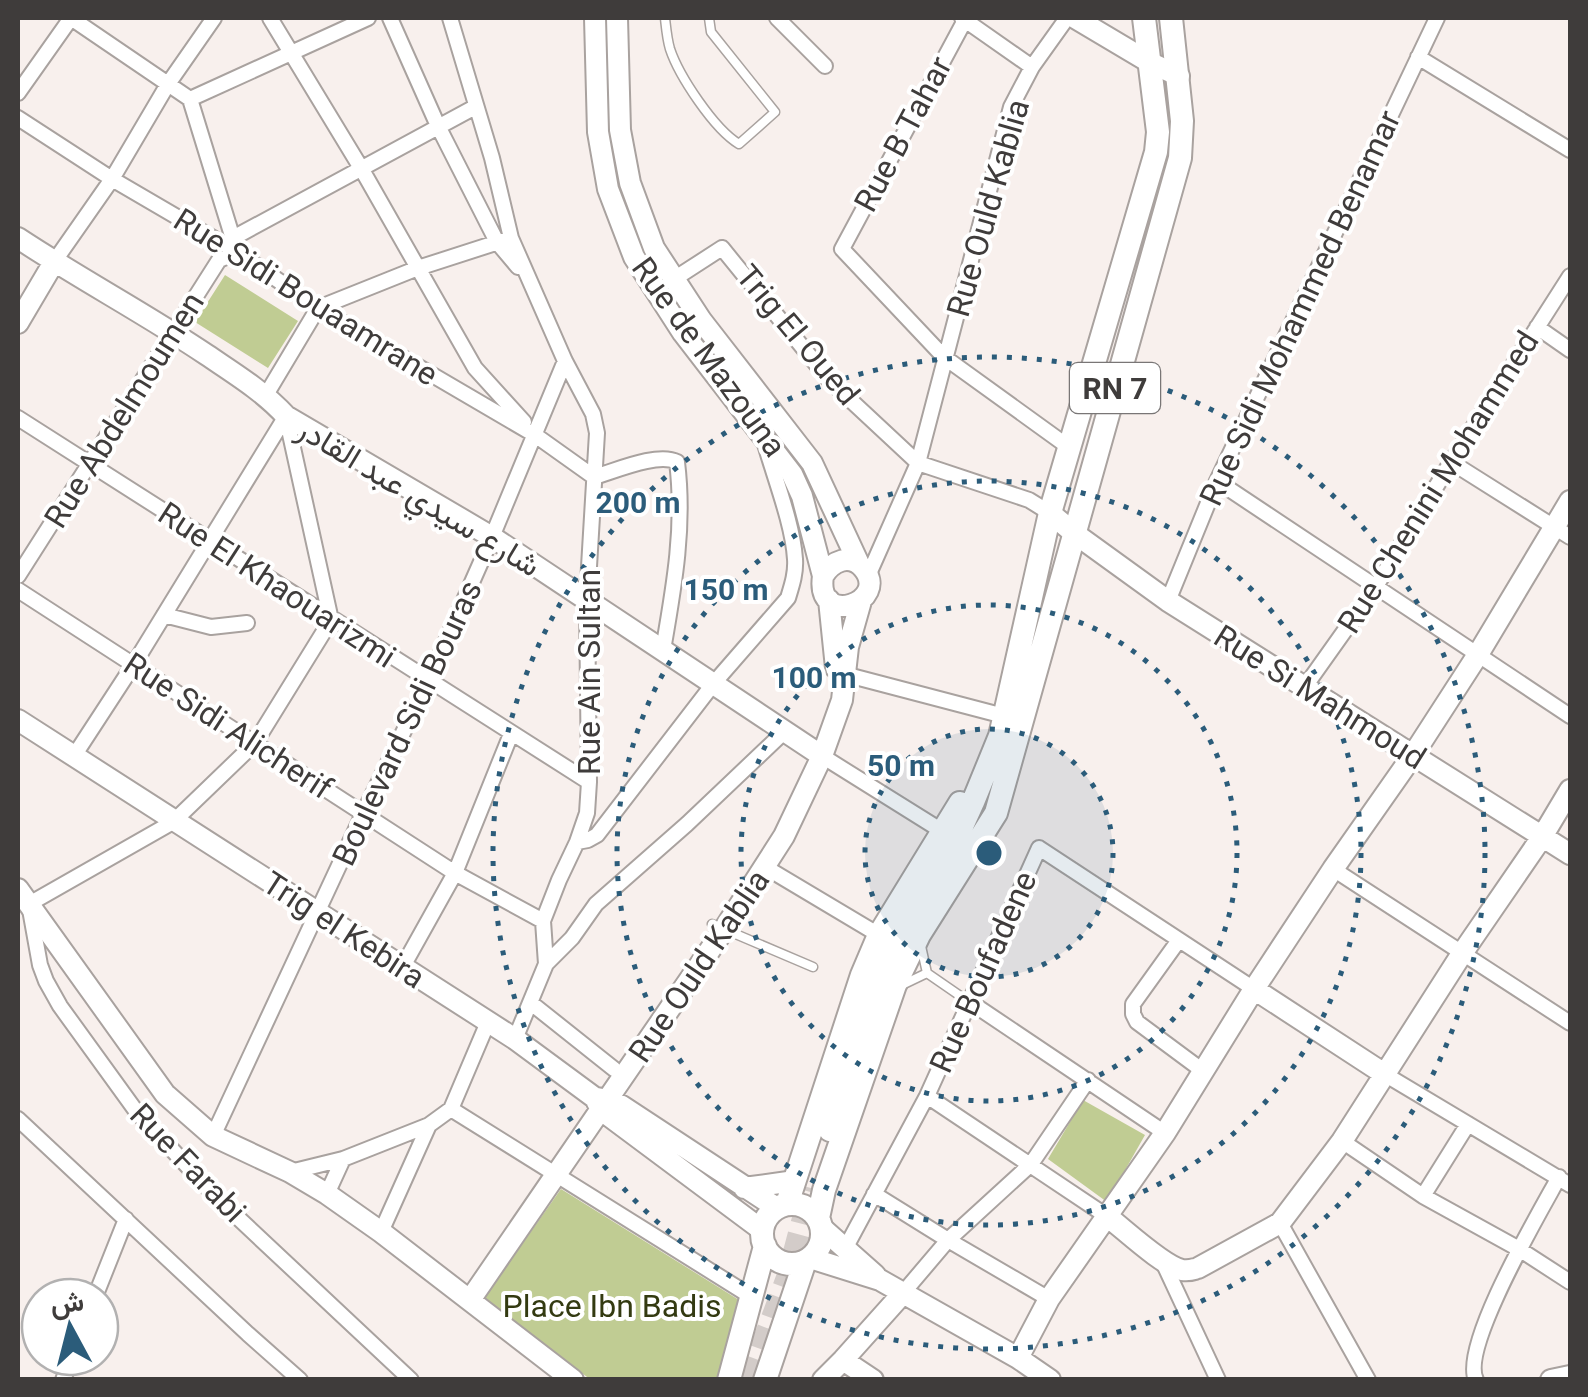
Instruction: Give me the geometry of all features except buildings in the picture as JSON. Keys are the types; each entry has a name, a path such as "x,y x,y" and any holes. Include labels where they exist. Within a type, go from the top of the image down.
{"main road":[{"name":"RN 7","path":"820,1223 824,1190 894,990 919,935 996,813 1006,735 1050,512 1156,152 1158,132 1144,18"},
{"name":"RN 7","path":"782,1206 803,1185 886,960 938,877 1006,735 1074,533 1180,158 1183,138 1171,18"},
{"name":"RN 7","path":"803,1185 862,975 878,935 1006,735"},
{"path":"728,1380 752,1298 767,1217 782,1206 805,1206 820,1223 820,1244 808,1259 765,1380"},
{"path":"763,1238 770,1254 786,1263 808,1259"}],"street":[{"path":"18,93 71,18 190,99 228,249 361,168 475,107"},
{"path":"18,323 54,262 112,179 168,84 214,18"},
{"path":"270,18 475,368 535,434"},
{"path":"190,99 368,18"},
{"path":"390,18 438,126 504,240"},
{"path":"450,18 492,158 504,240"},
{"name":"Rue de Mazouna","path":"595,18 598,132 608,190 634,258 683,333 792,474 823,576"},
{"name":"Rue de Mazouna","path":"617,18 620,130 630,184 654,248 702,320 812,463 864,570"},
{"path":"776,18 825,66"},
{"name":"Rue Ould Kablia","path":"864,570 918,463 1011,107 1032,66 1067,18"},
{"path":"1075,18 1179,76"},
{"name":"Rue Sidi Mohammed Benamar","path":"1168,601 1218,482 1437,18"},
{"path":"964,19 1032,66"},
{"name":"Rue B Tahar","path":"947,360 842,249 964,19"},
{"path":"1418,57 1570,150"},
{"name":"Rue Sidi Bouaamrane","path":"18,118 318,308 535,434 594,477"},
{"name":"شارع سيدي عبد القادر","path":"18,238 173,332 266,395 286,416 492,537 816,752"},
{"path":"266,395 318,308 418,268 504,240"},
{"name":"Rue Ain Sultan","path":"504,240 532,284 593,414 597,433 587,600 586,813 543,921 546,964 515,1039"},
{"name":"Trig El Oued","path":"674,280 722,248 830,381 918,463"},
{"name":"Rue Abdelmoumen","path":"18,576 228,249"},
{"name":"Rue Chenini Mohammed","path":"1304,688 1375,588 1570,276"},
{"path":"1537,327 1570,350"},
{"path":"947,360 1070,448"},
{"name":"Boulevard Sidi Bouras","path":"214,1136 428,682 565,361"},
{"path":"74,756 286,416"},
{"path":"286,416 331,620 254,743 173,822 23,897 165,1094 214,1136 290,1172 382,1232 573,1380"},
{"name":"Rue El Khaouarizmi","path":"18,418 588,782"},
{"path":"577,842 597,835 714,683 788,598 795,562 793,544 762,435"},
{"path":"594,477 660,458 677,462 679,555 664,650"},
{"path":"1451,462 1562,532"},
{"path":"918,463 1029,500 1050,512"},
{"path":"1218,482 1570,716"},
{"path":"1018,1358 1049,1299 1165,1133 1332,869 1414,756 1562,532 1570,500"},
{"name":"Rue Si Mahmoud","path":"1050,512 1168,601 1570,854"},
{"path":"846,560 864,570 868,590 854,606 845,607 829,600 822,589 827,569 838,561 846,560"},
{"name":"Rue Sidi Alicherif","path":"18,590 455,873 543,921"},
{"name":"Rue Ould Kablia","path":"829,600 841,673"},
{"name":"Rue Ould Kablia","path":"602,1102 614,1069 784,836 816,752 861,600"},
{"path":"164,615 211,627 247,623"},
{"path":"841,673 1006,735"},
{"name":"Trig el Kebira","path":"18,720 515,1039 602,1102"},
{"path":"546,964 572,938 596,904 688,824 785,731"},
{"path":"402,968 455,873 511,734"},
{"path":"816,752 942,831"},
{"name":"Rue Ould Kablia","path":"465,1296 718,928 816,752"},
{"path":"927,1096 1108,1217 1162,1260 1178,1269 1198,1268 1280,1224 1342,1141 1570,790"},
{"name":"Rue Boufadene","path":"846,1247 927,1096 1039,848 1179,940"},
{"path":"765,867 878,935"},
{"path":"1332,869 1570,1023"},
{"name":"Rue Farabi","path":"23,897 40,965 60,1006 136,1111 220,1200 411,1380"},
{"path":"1203,1071 1137,1022 1133,1014 1133,1004 1179,940 1386,1075 1565,1181 1519,1249 1478,1339 1471,1370 1476,1380"},
{"path":"40,965 59,949"},
{"path":"970,1002 1165,1133"},
{"path":"531,1003 614,1069"},
{"path":"290,1172 343,1159 429,1126 451,1109 488,1022"},
{"path":"823,1380 948,1240 1031,1164 1088,1080"},
{"path":"602,1102 744,1188 782,1206"},
{"path":"602,1102 763,1238"},
{"path":"451,1109 752,1298"},
{"path":"18,1118 300,1380"},
{"path":"1423,1196 1468,1124"},
{"path":"382,1232 429,1126"},
{"path":"1342,1141 1423,1196 1570,1282"},
{"path":"327,1194 343,1159"},
{"path":"744,1188 803,1185"},
{"path":"874,1194 1049,1299"},
{"path":"103,1277 126,1218"},
{"path":"820,1223 880,1280"},
{"path":"1280,1224 1368,1380"},
{"path":"808,1259 880,1280 1050,1380"},
{"path":"1162,1260 1218,1380"},
{"path":"843,1360 873,1380"},
{"path":"1551,1380 1570,1376"}],"lane":[{"path":"665,18 670,49 700,104 739,144 775,112 712,32 709,18"},
{"path":"718,928 813,967"},
{"path":"919,935 927,973 970,1002"},
{"path":"894,990 927,973"}],"green space":[{"path":"225,275 298,321 268,368 195,322"},
{"path":"1083,1100 1145,1135 1107,1202 1048,1159"},
{"name":"Place Ibn Badis","path":"561,1189 747,1305 726,1379 591,1380 484,1298"}],"tunnel":[{"path":"749,1380 788,1275 811,1188"}]}
